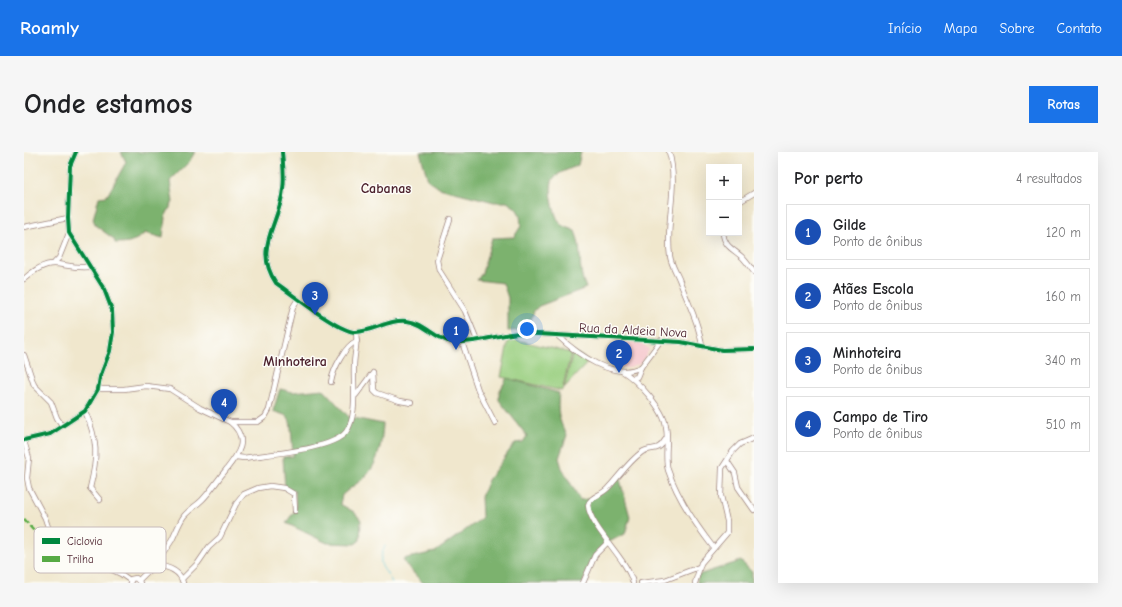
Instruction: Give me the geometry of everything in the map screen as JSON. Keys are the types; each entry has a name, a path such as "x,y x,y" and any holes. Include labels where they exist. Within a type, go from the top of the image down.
{"street":[{"path":"24,279 40,267 55,262 59,258 69,233 68,218 70,166 76,152"},
{"path":"282,152 283,190 265,253 270,274 276,283 342,329 356,332 390,322 406,321 419,324 447,340 462,342 478,390 495,423"},
{"path":"669,152 672,161 672,194 669,236 670,258 700,332 702,346"},
{"path":"742,200 754,193"},
{"path":"24,227 68,218"},
{"path":"450,219 437,260 439,270 464,312 477,340"},
{"path":"48,527 27,478 29,458 24,440 50,434 85,411 98,389 100,377 110,351 113,332 112,310 104,289 69,233"},
{"path":"723,236 723,239 729,248 743,258 754,272"},
{"path":"55,262 69,266 89,267"},
{"path":"230,422 258,422 265,417 269,410 293,307 298,299"},
{"path":"236,457 244,458 324,445 336,440 347,432 356,396 354,365 357,341 356,332"},
{"name":"Rua da Aldeia Nova","path":"462,342 520,333 689,342 722,350 754,349"},
{"path":"557,335 566,344 603,367 622,371 634,376 662,416 666,427 667,464 673,483 713,547"},
{"path":"634,376 657,347 660,340"},
{"path":"331,382 332,372 342,356 353,343 357,341"},
{"path":"24,355 34,385 51,402 57,418 62,425"},
{"path":"356,396 373,372 374,390 377,393 400,401 412,403"},
{"path":"98,389 124,389 146,386 170,389 200,408 230,422 240,432 241,447 236,457 202,501 190,509 181,521 172,540 166,548"},
{"path":"85,411 90,424 97,454 90,488 100,500"},
{"path":"633,583 626,568 590,512 589,502 606,490 641,453 656,449 662,445 666,438"},
{"path":"696,583 699,567 713,547 727,533 728,527 721,496 721,472 727,461 740,444 752,440"},
{"path":"727,461 735,473 738,487 754,510"},
{"path":"166,568 172,570 183,581 209,547 220,537 236,504 244,494 258,488 270,486 284,488 294,494 295,511"},
{"path":"24,487 32,492"},
{"path":"748,500 754,504"},
{"path":"582,583 596,555 608,542"},
{"path":"641,583 665,580 699,567"},
{"path":"119,573 130,582 134,578 139,582 147,573"}],"shaded area":[{"path":"621,342 641,343 650,349 640,364 629,368 619,367"}],"green space":[{"path":"121,152 195,152 189,162 170,181 173,202 165,217 163,238 145,233 131,241 115,243 114,239 96,226 93,219 99,197 107,196 126,162"},
{"path":"420,152 581,152 578,165 561,173 553,179 551,195 558,221 575,231 579,246 581,273 586,288 539,306 534,311 527,330 508,331 508,298 503,283 477,280 482,273 492,238 514,237 521,226 520,215 516,208 507,202 494,202 439,188 428,180"},
{"path":"509,338 571,353 562,391 501,377"},
{"path":"573,351 589,361 564,388"},
{"path":"507,378 559,393 559,415 567,435 559,458 562,468 580,500 594,498 619,476 630,517 625,534 608,543 597,552 589,565 583,583 423,583 406,565 403,559 435,552 478,521 482,517 481,497 488,480 515,443 523,442 527,436 499,400 499,392"},
{"path":"280,389 293,392 323,389 349,417 383,424 379,451 374,464 364,478 342,495 340,504 354,512 361,520 360,540 355,544 327,543 286,523 296,509 295,491 285,489 283,457 293,456 292,435 289,419 285,415 273,411"},
{"path":"741,561 752,572 752,583 697,583 698,575"}],"waterway":[{"path":"385,546 382,553 381,563 392,583"}],"marked path":[{"path":"24,519 34,530"}],"cycle path":[{"path":"24,440 50,434 85,411 98,389 100,377 110,351 113,332 112,310 104,289 69,233 68,218 70,166 76,152"},
{"path":"282,152 284,184 281,202 269,236 267,247 269,270 276,283 328,320 349,331 356,332 369,330 388,323 407,321 418,324 442,339 456,342 474,341 520,333 681,342 722,350 754,349"}],"place":[{"name":"Minhoteira","path":"315,315"},
{"name":"Gilde","path":"456,350"},
{"name":"Atães Escola","path":"619,373"},
{"name":"Campo de Tiro","path":"224,422"}],"district":[{"name":"Cabanas","path":"386,188"},
{"name":"Minhoteira","path":"295,361"}]}
